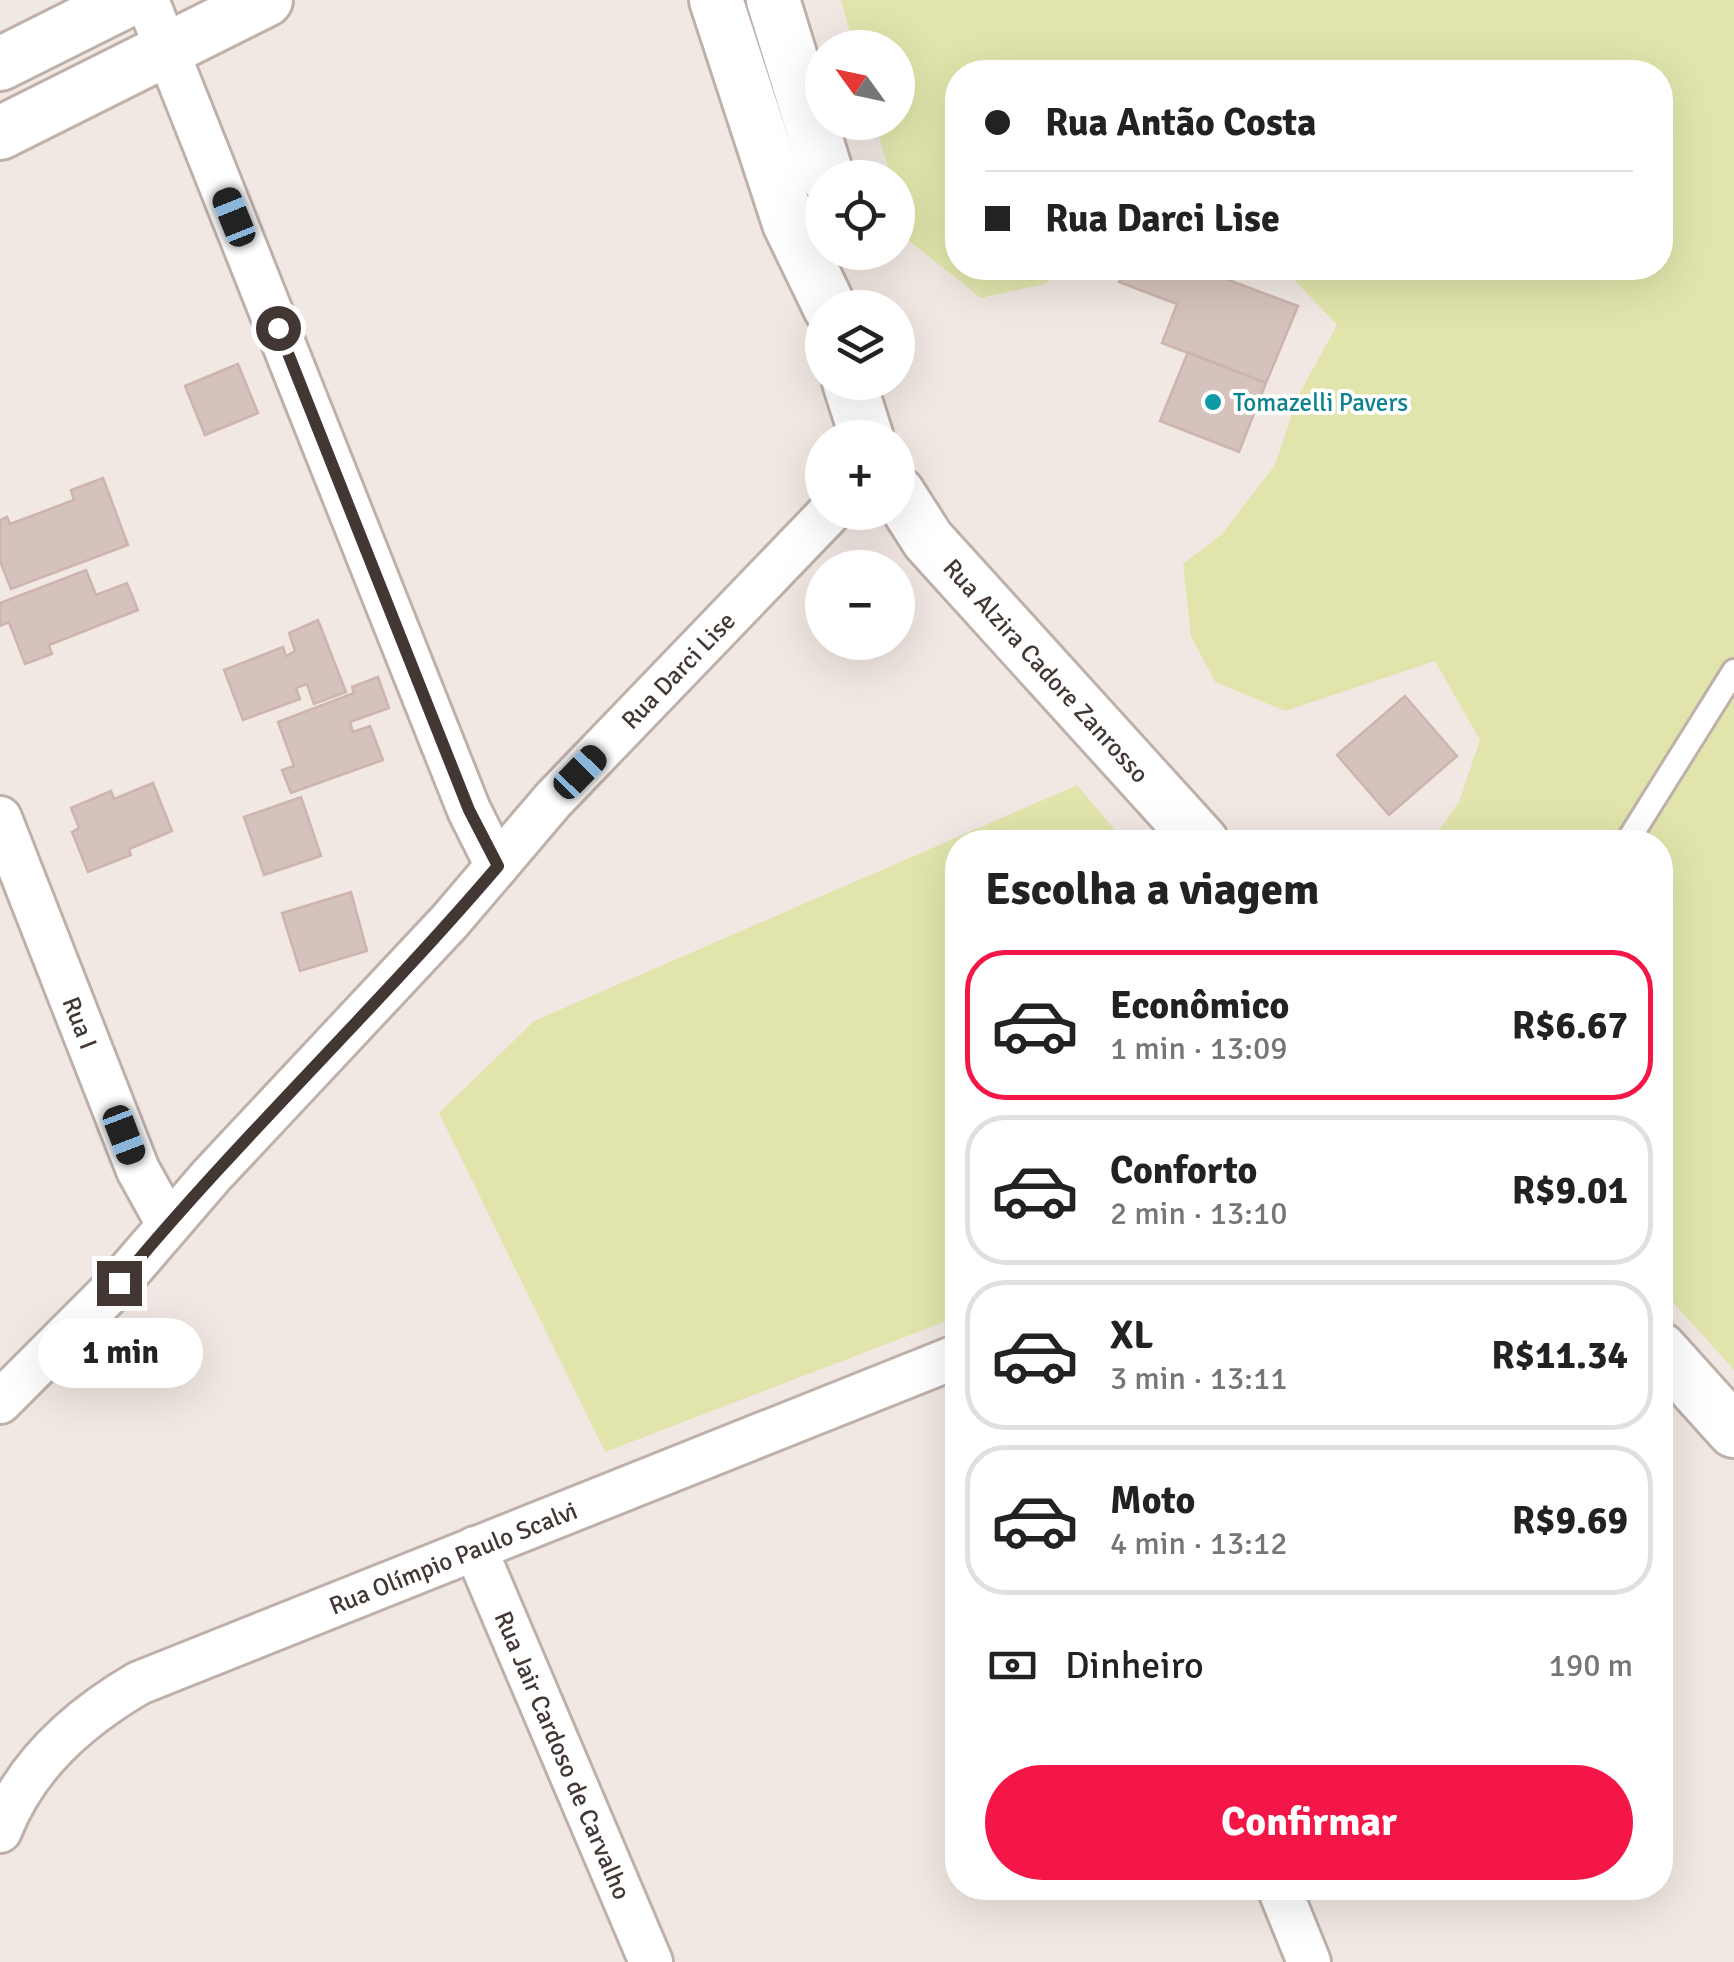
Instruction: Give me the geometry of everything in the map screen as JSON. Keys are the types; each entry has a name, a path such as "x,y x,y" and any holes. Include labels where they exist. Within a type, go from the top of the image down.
{"street":[{"path":"0,64 128,0"},
{"path":"147,0 462,792 498,866"},
{"path":"0,133 266,0"},
{"path":"716,0 789,223 824,290"},
{"path":"773,0 822,160"},
{"name":"Rua Alzira Cadore Zanrosso","path":"915,520 928,540 1191,830"},
{"name":"Rua Darci Lise","path":"0,1402 119,1283 168,1224 450,921 553,800 813,530"},
{"name":"Rua I","path":"0,818 138,1170 168,1224"},
{"name":"Rua Olímpio Paulo Scalvi","path":"0,1831 31,1775 62,1738 98,1707 139,1683 945,1361"},
{"path":"1673,1363 1734,1431"},
{"name":"Rua Jair Cardoso de Carvalho","path":"475,1548 651,1962"},
{"path":"1284,1900 1308,1962"}],"lane":[{"path":"1635,830 1734,671"}],"green space":[{"path":"841,0 1734,0 1734,1370 1673,1302 1673,830 1439,830 1459,802 1480,740 1435,661 1285,711 1215,682 1191,636 1183,564 1222,534 1275,465 1298,396 1337,325 1294,280 1673,280 1673,60 945,60 945,269 915,246 915,160 886,160 880,140 915,140 915,30 849,30"},
{"path":"958,280 1050,280 981,298"},
{"path":"1077,785 1115,830 973,830"},
{"path":"945,842 945,1322 605,1452 439,1113 534,1021"}],"building":[{"path":"1229,280 1298,306 1266,383 1162,343 1177,304 1119,282"},
{"name":"Tomazelli Pavers","path":"1188,352 1266,383 1239,452 1160,421"},
{"path":"238,364 258,413 205,435 185,386"},
{"path":"103,478 128,545 11,589 0,561 0,520 7,517 10,524 74,500 71,490"},
{"path":"86,570 96,595 127,583 138,610 49,645 52,654 25,664 9,622 0,626 0,603"},
{"path":"318,620 346,692 314,704 307,684 296,688 300,699 243,720 224,670 283,647 286,656 295,651 289,633"},
{"path":"378,677 389,708 350,722 353,732 370,726 383,760 291,793 282,770 294,766 278,722 354,693 352,687"},
{"path":"1405,696 1457,756 1389,815 1337,755"},
{"path":"153,783 172,831 129,849 131,855 88,872 72,832 79,828 71,808 111,791 114,799"},
{"path":"301,797 321,856 264,875 244,817"},
{"path":"351,892 367,951 300,971 282,913"}],"place":[{"name":"Tomazelli Pavers","path":"1213,402"}],"route":[{"path":"119,1283 190,1199 498,866 469,810 278,328"}]}
